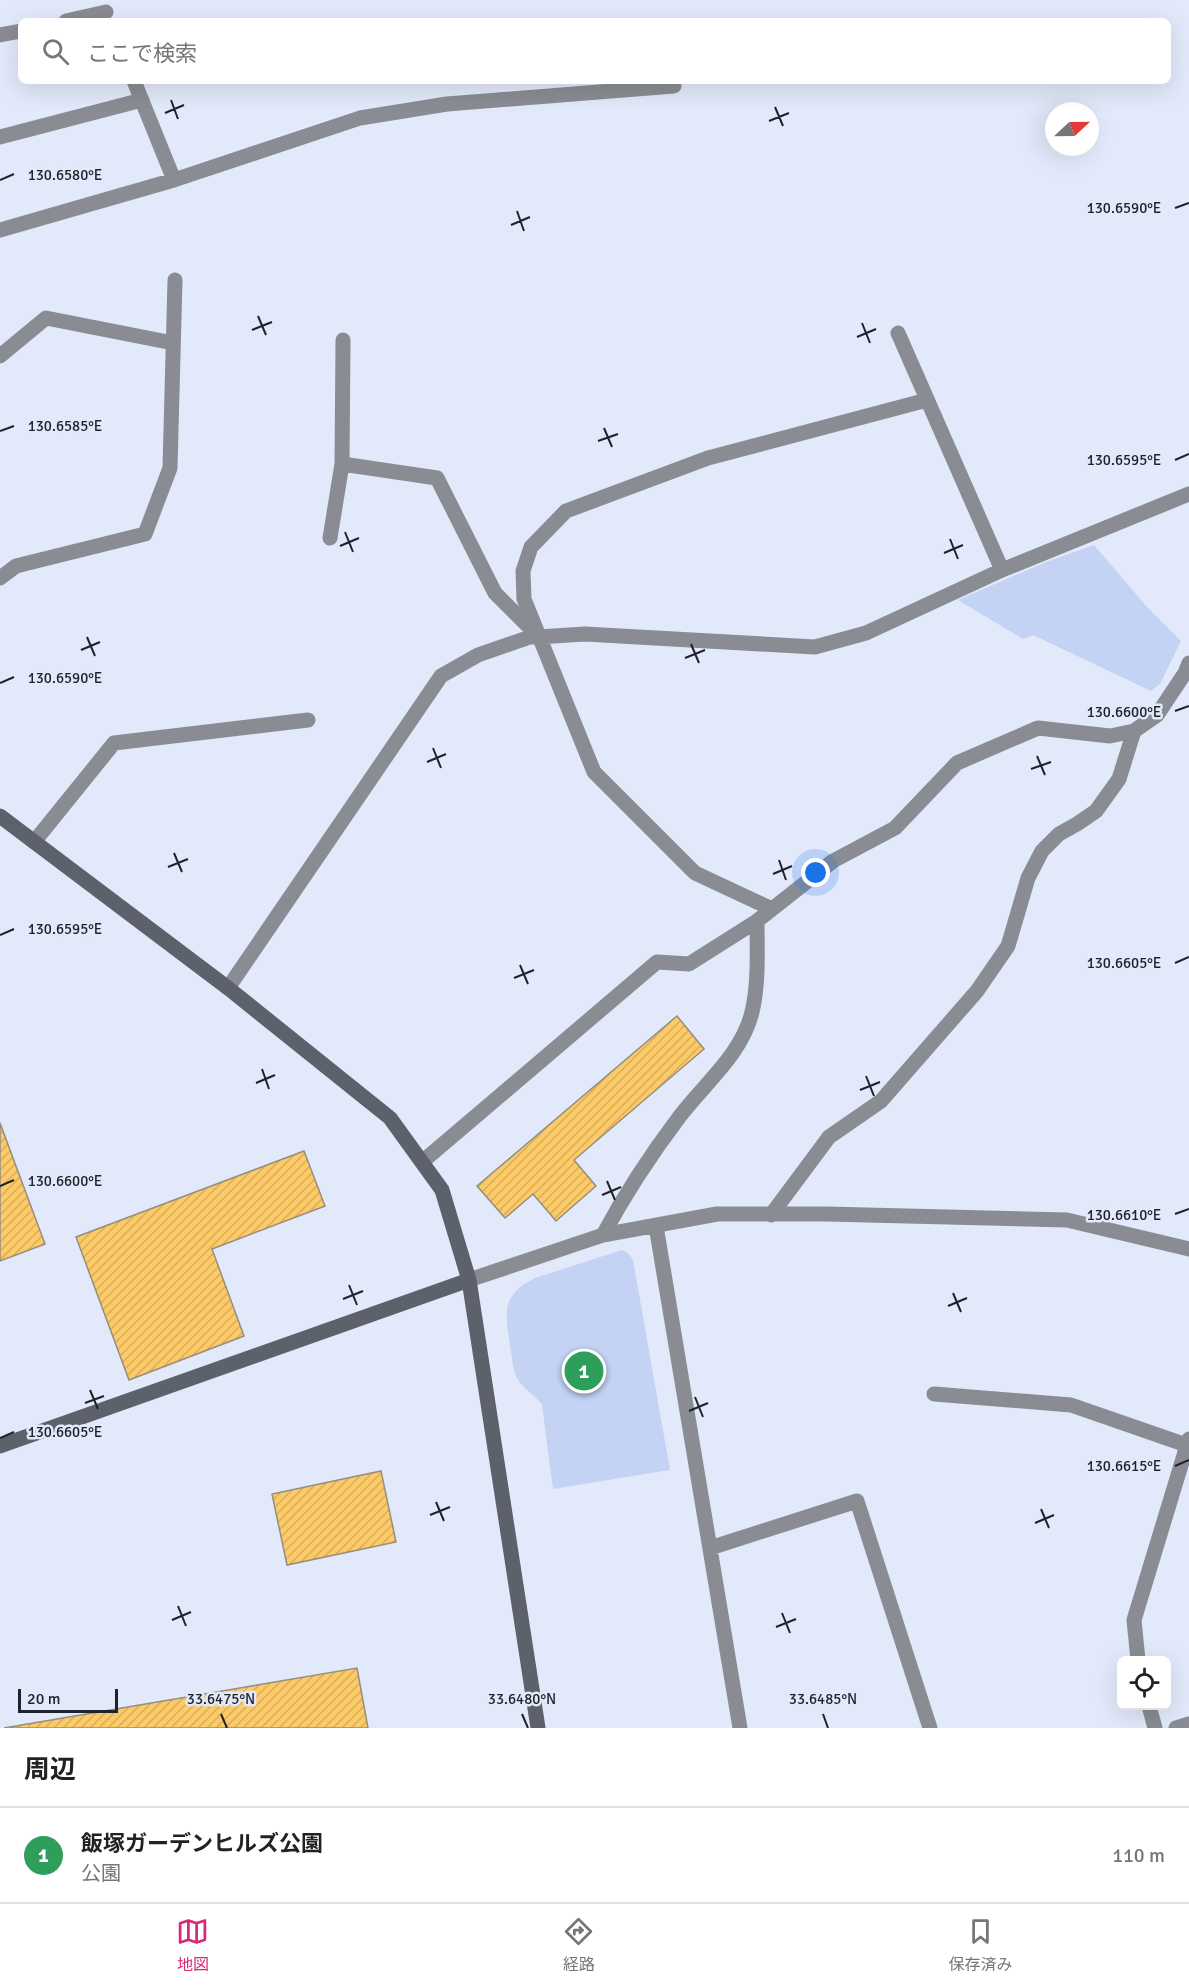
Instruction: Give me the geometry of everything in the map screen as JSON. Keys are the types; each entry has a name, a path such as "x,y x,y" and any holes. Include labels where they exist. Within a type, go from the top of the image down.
{"street":[{"path":"78,18 105,11"},
{"path":"0,35 18,32"},
{"path":"135,84 174,180"},
{"path":"0,230 174,180 360,118 447,104 674,86"},
{"path":"0,137 142,100"},
{"path":"0,578 16,566 145,534 170,468 175,280"},
{"path":"0,356 46,318 173,343"},
{"path":"898,333 1002,570"},
{"path":"330,538 342,464 344,340"},
{"path":"772,909 695,873 594,772 524,599 523,571 531,547 566,511 708,458 927,400"},
{"path":"342,464 436,478 495,593 538,636"},
{"path":"228,988 441,676 478,655 530,637 585,634 815,647 866,633 1002,570 1189,494"},
{"path":"422,1162 657,962 689,964 757,921 833,861 895,828 957,763 1038,728 1110,736 1134,731 1157,715 1188,670"},
{"path":"34,842 114,743 308,720"},
{"path":"771,1215 829,1137 881,1101 977,991 1008,946 1028,878 1042,851 1059,834 1096,811 1119,779 1134,731"},
{"path":"0,816 228,988 390,1118 442,1190 469,1280 538,1728"},
{"path":"603,1235 618,1207 680,1116 735,1052 752,1013 757,975 757,921"},
{"path":"0,1446 603,1235 717,1214 1067,1220 1189,1249"},
{"path":"656,1226 740,1728"},
{"path":"934,1394 1071,1405 1188,1444 1134,1620 1138,1656"},
{"path":"710,1548 856,1501 930,1728"},
{"path":"1150,1710 1155,1728"},
{"path":"1176,1728 1189,1724"}],"shaded area":[{"path":"1094,545 1149,609 1181,641 1160,684 1151,691 1033,635 1023,639 958,600 1046,562"},
{"path":"622,1250 628,1253 633,1260 670,1470 553,1489 542,1405 519,1382 512,1362 507,1323 508,1306 516,1291 535,1278"}],"building":[{"path":"677,1016 704,1049 574,1160 596,1186 556,1221 533,1194 505,1218 477,1186"},
{"path":"0,1123 45,1244 0,1261"},
{"path":"304,1151 325,1206 212,1249 244,1336 129,1380 76,1237"},
{"path":"381,1471 396,1542 287,1565 272,1494"},
{"path":"357,1668 368,1728 4,1728"}],"place":[{"name":"飯塚ガーデンヒルズ公園","path":"584,1371"}]}
